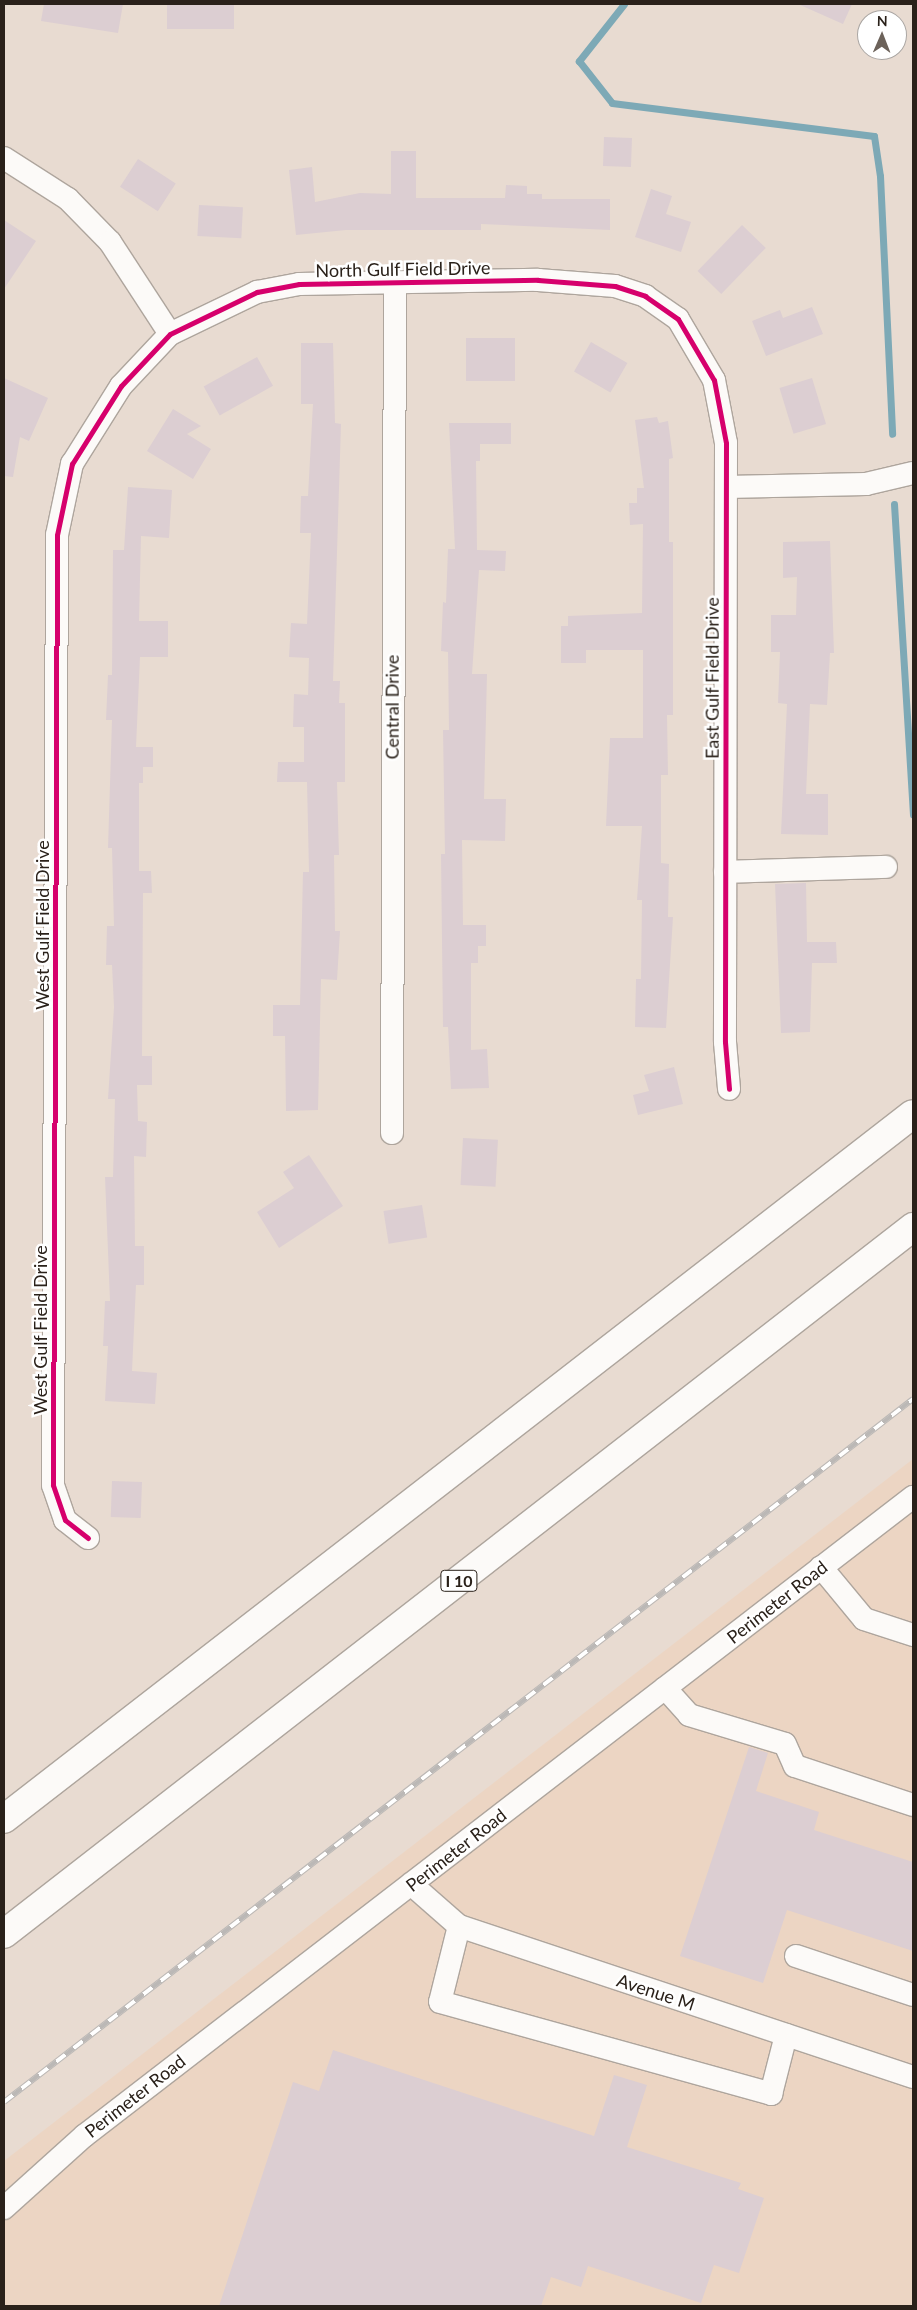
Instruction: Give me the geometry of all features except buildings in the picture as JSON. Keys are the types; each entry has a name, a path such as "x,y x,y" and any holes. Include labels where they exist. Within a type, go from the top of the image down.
{"highway":[{"path":"4,1819 913,1114"},
{"name":"I 10","path":"4,1934 913,1227"}],"street":[{"path":"4,158 68,199 110,242 170,334"},
{"name":"North Gulf Field Drive","path":"170,334 256,292 299,284 538,280 615,286 645,296"},
{"name":"Central Drive","path":"392,1133 395,282"},
{"name":"East Gulf Field Drive","path":"645,296 678,319 714,380 726,443 725,872 729,1089"},
{"name":"West Gulf Field Drive","path":"88,1538 66,1520 53,1485 57,535 72,464 121,386 170,334"},
{"path":"726,487 866,484 913,473"},
{"path":"725,872 886,867"},
{"name":"Perimeter Road","path":"4,2208 76,2141 913,1496"},
{"path":"822,1568 864,1619 913,1635"},
{"path":"665,1688 689,1715 785,1744 795,1766 913,1805"},
{"name":"Avenue M","path":"411,1884 459,1926 913,2077"},
{"path":"459,1926 440,2002 771,2094 786,2035"},
{"path":"796,1956 913,1994"}],"shaded area":[{"path":"913,1459 913,2306 4,2306 4,2161"}],"waterway":[{"path":"624,4 579,61 612,103 874,136 880,176 892,434"},
{"path":"894,504 913,814"}],"railway":[{"path":"4,2102 913,1399"}],"cycle path":[{"path":"88,1538 65,1520 53,1485 57,535 72,464 121,386 170,334 257,292 299,284 538,280 615,286 645,296 678,319 714,380 726,443 725,1042 729,1089"}]}
